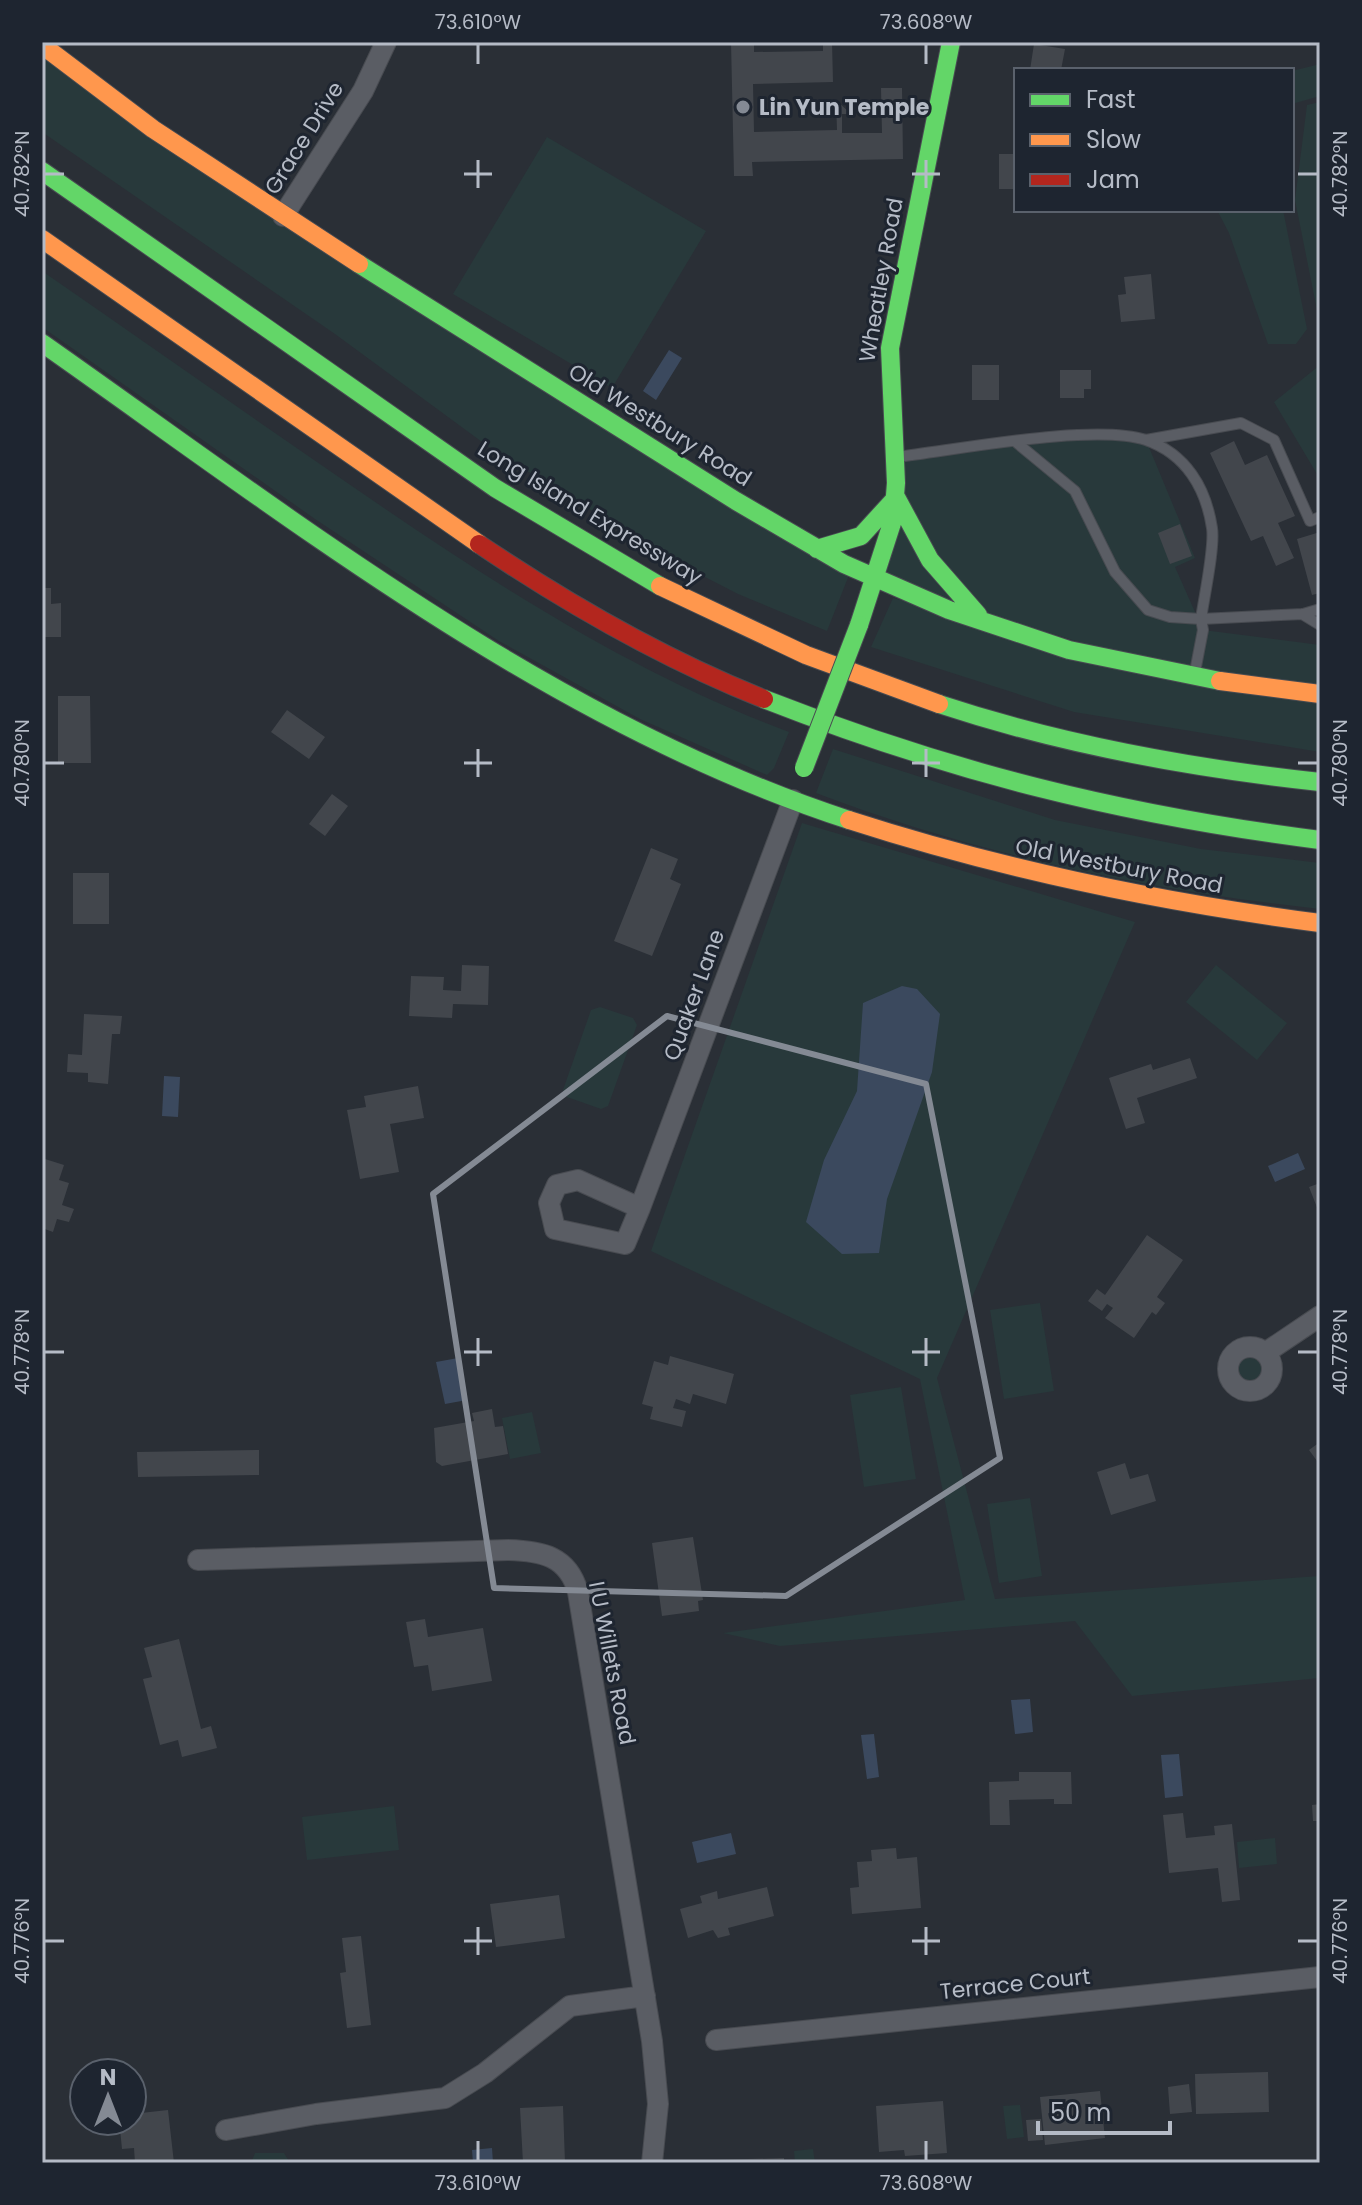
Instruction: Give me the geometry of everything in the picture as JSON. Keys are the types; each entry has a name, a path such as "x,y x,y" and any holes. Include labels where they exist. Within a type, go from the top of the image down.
{"main road":[{"name":"Wheatley Road","path":"793,800 876,580 896,497 888,382 890,348 951,42"},
{"name":"Old Westbury Road","path":"42,45 203,165 817,549 876,580 991,626 1112,660 1194,677 1320,694"},
{"name":"Long Island Expressway","path":"42,171 493,486 588,546 699,606 820,661 996,722 1153,759 1320,782"},
{"path":"42,239 487,551 585,610 698,668 879,742 1003,782 1129,813 1320,840"},
{"name":"Old Westbury Road","path":"42,343 485,648 598,712 793,800 927,846 1031,875 1167,903 1320,923"},
{"path":"817,549 857,541 879,521 896,497 935,573 991,626"}],"street":[{"name":"Grace Drive","path":"283,216 363,91 386,42"},
{"name":"Quaker Lane","path":"640,1208 793,800"},
{"path":"1265,1353 1320,1316"},
{"name":"I U Willets Road","path":"198,1560 508,1550 544,1554 563,1563 578,1592 645,1996 658,2104 652,2163"},
{"name":"Terrace Court","path":"716,2040 1320,1977"},
{"path":"226,2130 316,2114 445,2098 485,2073 570,2006 645,1996"}],"lane":[{"path":"895,458 1110,434 1146,440 1241,423 1274,440 1310,521 1320,517"},
{"path":"1146,440 1180,461 1198,478 1213,531 1201,619 1203,630 1194,677"},
{"path":"1017,443 1075,491 1115,572 1148,610 1170,617 1201,619 1302,614 1320,609"},
{"path":"1302,614 1320,625"}],"highlighted area":[{"path":"667,1016 926,1084 1000,1458 786,1596 494,1588 433,1194"}],"shaded area":[{"path":"42,55 849,575 827,631 738,594 676,562 493,450 335,334 42,132"},
{"path":"1320,64 1320,96 1294,103 1294,70"},
{"path":"1320,102 1320,325 1295,200 1307,105"},
{"path":"547,137 706,231 612,388 453,294"},
{"path":"1218,212 1283,212 1307,329 1296,344 1268,344 1229,233"},
{"path":"42,271 346,482 506,588 615,652 730,708 789,732 774,768 767,775 640,719 499,641 315,519 42,327"},
{"path":"1320,365 1320,479 1274,402"},
{"path":"1053,439 1146,440 1195,558 1175,567 1203,630 1320,645 1320,694 1194,677 876,580 895,458"},
{"path":"893,598 1320,703 1320,752 1074,712 871,647"},
{"path":"833,749 1055,820 1201,849 1320,863 1320,909 1191,892 1064,867 939,835 877,815 816,793"},
{"path":"802,823 1135,922 937,1378 995,1599 1320,1576 1320,1678 1132,1696 1075,1621 780,1646 723,1633 965,1600 920,1379 651,1251"},
{"path":"1216,965 1287,1023 1257,1060 1186,1002"},
{"path":"600,1007 633,1018 637,1025 608,1106 601,1109 567,1097 563,1090 591,1010"},
{"path":"1040,1303 1054,1391 1004,1399 990,1310"},
{"path":"1249,1354 1260,1358 1264,1369 1260,1380 1249,1384 1238,1380 1234,1369 1238,1358"},
{"path":"901,1387 916,1479 864,1487 850,1395"},
{"path":"532,1412 541,1453 510,1459 502,1418"},
{"path":"1030,1498 1042,1576 999,1583 987,1504"},
{"path":"394,1806 399,1850 307,1860 302,1817"},
{"path":"1275,1838 1277,1864 1239,1868 1237,1842"},
{"path":"1020,2105 1024,2137 1007,2139 1003,2106"},
{"path":"813,2149 815,2163 795,2163 794,2151"},
{"path":"255,2153 284,2153 290,2163 251,2163"}],"water":[{"path":"669,350 682,358 656,400 643,391"},
{"path":"902,986 917,989 940,1014 932,1072 887,1199 879,1253 842,1254 806,1222 824,1160 857,1091 863,1003"},
{"path":"164,1076 180,1077 178,1117 162,1116"},
{"path":"1298,1153 1305,1169 1275,1182 1268,1166"},
{"path":"458,1358 467,1400 445,1404 436,1362"},
{"path":"1030,1699 1033,1732 1015,1734 1011,1700"},
{"path":"874,1734 879,1777 867,1779 861,1735"},
{"path":"1179,1754 1183,1796 1165,1798 1161,1755"},
{"path":"731,1833 736,1854 697,1863 692,1842"},
{"path":"492,2148 493,2163 473,2163 472,2150"}],"building":[{"name":"Lin Yun Temple","path":"731,42 754,42 754,52 823,51 823,42 832,42 833,82 753,84 754,132 837,130 836,100 851,114 842,114 842,133 882,133 881,88 902,88 903,159 752,162 753,176 734,176"},
{"path":"1034,44 1065,49 1061,68 1030,68"},
{"path":"999,154 1014,154 1014,189 999,189"},
{"path":"1151,274 1155,319 1121,322 1118,295 1126,294 1124,277"},
{"path":"972,365 999,365 999,400 972,400"},
{"path":"1060,370 1091,370 1091,389 1084,389 1084,398 1060,398"},
{"path":"1234,441 1245,465 1267,455 1295,516 1278,523 1294,558 1276,566 1263,536 1251,541 1210,453"},
{"path":"1180,524 1192,556 1170,564 1158,533"},
{"path":"1320,532 1320,593 1312,595 1297,539"},
{"path":"42,588 51,588 51,604 61,603 61,637 42,637"},
{"path":"58,696 90,696 91,763 58,763"},
{"path":"287,710 325,737 309,759 271,732"},
{"path":"332,794 348,806 325,836 309,824"},
{"path":"651,848 678,859 670,879 681,884 652,956 614,941"},
{"path":"73,873 109,873 109,924 73,924"},
{"path":"462,965 489,966 488,1005 453,1004 452,1018 409,1016 411,976 444,977 443,990 461,991"},
{"path":"84,1014 122,1016 120,1034 112,1034 108,1084 88,1082 88,1073 67,1072 68,1054 82,1055"},
{"path":"1190,1058 1197,1078 1137,1098 1145,1123 1126,1129 1109,1078 1151,1064 1153,1070"},
{"path":"418,1086 424,1118 390,1124 399,1172 360,1179 347,1110 366,1107 364,1096"},
{"path":"45,1159 64,1165 59,1180 69,1183 62,1205 74,1209 69,1222 57,1219 53,1232 42,1228"},
{"path":"1320,1183 1320,1215 1309,1187"},
{"path":"1147,1235 1183,1260 1157,1297 1165,1303 1156,1315 1152,1312 1134,1338 1105,1318 1113,1308 1107,1304 1102,1311 1088,1301 1097,1289 1105,1295"},
{"path":"670,1356 734,1374 726,1404 693,1394 690,1404 676,1399 673,1408 686,1411 682,1427 650,1419 653,1407 642,1404 654,1361 668,1365"},
{"path":"492,1409 495,1427 503,1426 508,1454 442,1466 436,1462 434,1428 474,1421 472,1413"},
{"path":"1320,1442 1320,1465 1309,1450"},
{"path":"259,1450 259,1475 138,1477 137,1452"},
{"path":"1125,1463 1130,1479 1148,1474 1156,1501 1111,1515 1097,1472"},
{"path":"693,1537 703,1600 698,1601 699,1611 662,1616 652,1543"},
{"path":"425,1619 428,1637 483,1628 492,1681 432,1691 428,1665 414,1667 406,1622"},
{"path":"179,1639 201,1729 211,1726 217,1748 182,1757 178,1740 160,1745 143,1679 152,1677 144,1648"},
{"path":"1019,1772 1071,1772 1072,1804 1054,1804 1054,1799 1009,1800 1010,1825 990,1825 989,1782 1019,1781"},
{"path":"1320,1804 1320,1821 1313,1821 1312,1805"},
{"path":"1183,1813 1186,1838 1215,1835 1214,1826 1232,1824 1240,1900 1222,1902 1218,1868 1169,1873 1163,1815"},
{"path":"896,1848 897,1859 917,1857 921,1908 852,1914 850,1888 859,1887 857,1862 872,1861 871,1850"},
{"path":"767,1887 774,1916 728,1928 730,1935 718,1938 713,1930 688,1938 680,1909 702,1903 700,1896 717,1891 718,1899"},
{"path":"559,1895 565,1938 496,1947 490,1904"},
{"path":"361,1936 371,2025 347,2028 340,1973 346,1972 342,1938"},
{"path":"1268,2072 1269,2112 1196,2114 1195,2074"},
{"path":"1189,2084 1192,2112 1170,2114 1168,2087"},
{"path":"1100,2091 1105,2138 1045,2145 1040,2097"},
{"path":"943,2101 947,2153 905,2156 904,2150 879,2152 876,2106"},
{"path":"563,2106 565,2163 523,2163 520,2108"},
{"path":"168,2110 174,2163 135,2163 134,2148 122,2149 121,2137 148,2137 148,2112"},
{"path":"1041,2119 1043,2140 1028,2141 1026,2120"},
{"path":"784,2158 784,2163 715,2163 715,2160"}],"traffic: fast":[{"path":"859,625 893,520 896,483 890,348 951,42"},
{"path":"42,171 495,488 660,586"},
{"path":"359,264 736,501 844,564 949,610 1069,650 1220,681"},
{"path":"42,343 330,546 530,674 633,730 740,779 849,820"},
{"path":"896,497 930,560 978,615"},
{"path":"817,549 861,536 893,501"},
{"path":"804,768 859,625"},
{"path":"764,699 902,748 1038,788 1176,818 1320,840"},
{"path":"939,704 1033,732 1127,753 1223,770 1320,782"}],"traffic: slow":[{"path":"42,45 153,129 359,264"},
{"path":"42,239 479,544"},
{"path":"660,586 806,655 939,704"},
{"path":"1220,681 1320,694"},
{"path":"849,820 965,854 1082,882 1200,905 1320,923"}],"traffic: jam":[{"path":"479,544 617,629 764,699"}],"place":[{"name":"Lin Yun Temple","path":"743,107"}]}
